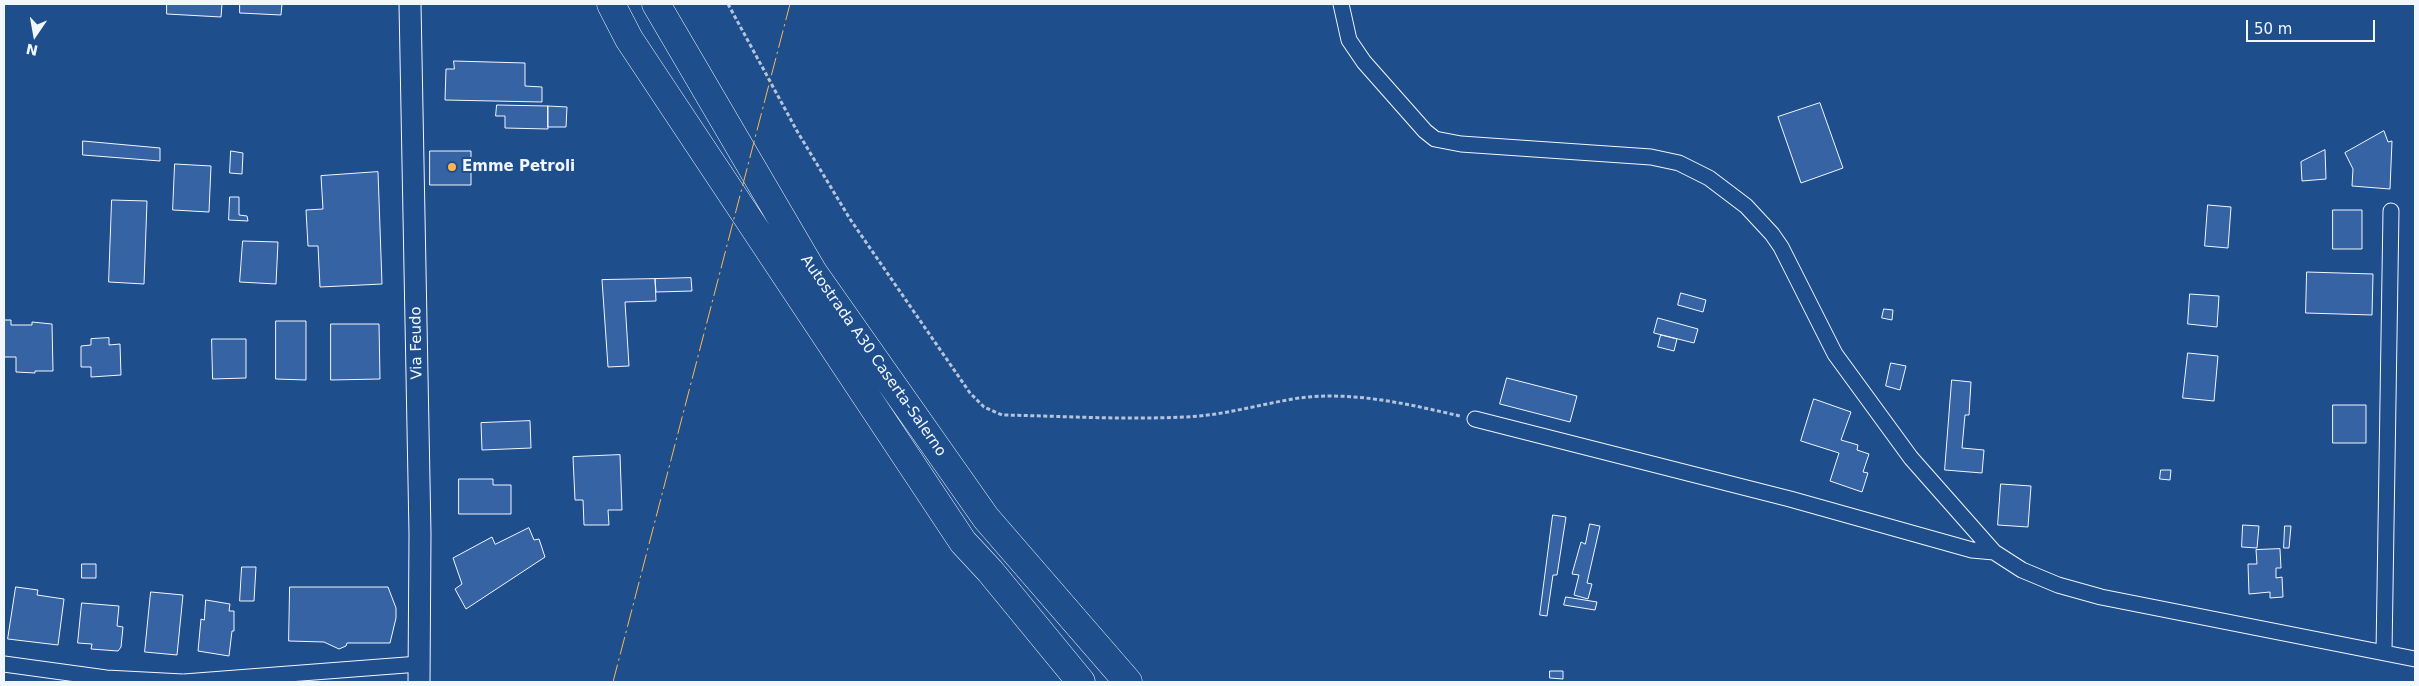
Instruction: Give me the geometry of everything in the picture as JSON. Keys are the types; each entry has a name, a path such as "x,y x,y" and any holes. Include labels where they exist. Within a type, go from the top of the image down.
{"highway":[{"name":"Autostrada A30 Caserta-Salerno","path":"611,4 629,39 963,542 990,571 1081,682"},
{"name":"Autostrada A30 Caserta-Salerno","path":"656,4 819,280 986,518 1128,682"}],"street":[{"name":"Via Feudo","path":"410,4 420,534 419,673"},
{"path":"1340,4 1349,40 1364,62 1425,131 1435,139 1461,144 1651,157 1679,163 1708,178 1746,206 1781,247 1835,354 1911,458 1994,552 2022,570 2058,585 2101,597 2415,659"},
{"path":"2384,652 2391,211"},
{"path":"1475,419 1790,499 1972,550 1994,552"},
{"path":"4,664 106,678 183,682 419,673"}],"path":[{"path":"728,4 798,132 850,219 970,392 984,407 1002,415 1185,417 1232,412 1299,398 1338,396 1413,406 1475,419"}],"building":[{"path":"167,4 222,4 221,17 167,14"},
{"path":"240,4 282,4 281,15 240,13"},
{"path":"454,61 525,63 525,86 542,87 542,102 445,100 446,69 454,69"},
{"path":"1820,103 1843,168 1801,183 1778,117"},
{"path":"497,105 548,106 548,129 505,128 505,116 496,116"},
{"path":"548,106 567,107 566,127 548,127"},
{"path":"2384,131 2388,142 2392,141 2390,189 2352,186 2353,169 2345,153"},
{"path":"83,141 160,148 160,161 83,155"},
{"path":"2325,150 2326,179 2302,181 2301,162"},
{"path":"231,151 243,153 242,174 230,173"},
{"path":"430,151 471,151 471,185 430,185"},
{"path":"175,164 211,166 209,212 173,210"},
{"path":"378,172 382,284 320,287 318,246 308,246 306,210 323,209 321,176"},
{"path":"230,197 239,197 239,215 247,216 248,221 229,220"},
{"path":"112,200 147,201 144,284 109,282"},
{"path":"2208,205 2231,207 2228,248 2205,246"},
{"path":"2333,210 2362,210 2362,249 2333,249"},
{"path":"243,241 278,242 276,284 240,282"},
{"path":"2307,272 2373,274 2372,315 2306,313"},
{"path":"691,278 692,291 656,292 655,279"},
{"path":"655,279 656,301 625,302 629,366 608,367 602,280"},
{"path":"1681,293 1706,300 1703,312 1678,305"},
{"path":"2190,294 2219,296 2217,327 2188,324"},
{"path":"1884,309 1893,310 1892,320 1882,318"},
{"path":"1658,318 1698,329 1694,343 1654,333"},
{"path":"4,320 11,320 11,325 32,325 32,322 52,324 53,371 35,371 35,373 16,372 16,357 4,357"},
{"path":"276,321 306,321 306,380 276,379"},
{"path":"331,324 379,324 380,379 331,380"},
{"path":"1661,335 1677,339 1674,351 1658,347"},
{"path":"109,338 109,345 120,344 121,375 91,377 91,367 81,367 81,346 91,345 91,339"},
{"path":"212,339 246,339 246,378 213,379"},
{"path":"2188,353 2218,356 2214,401 2183,398"},
{"path":"1891,363 1906,366 1900,390 1886,386"},
{"path":"1507,378 1577,396 1570,422 1500,404"},
{"path":"1952,380 1971,382 1969,415 1965,415 1962,448 1984,450 1982,473 1945,470"},
{"path":"1814,399 1851,412 1841,440 1858,445 1857,450 1869,454 1863,472 1868,473 1862,492 1830,481 1839,453 1801,441"},
{"path":"2333,405 2366,405 2366,443 2333,443"},
{"path":"530,421 531,448 482,450 481,423"},
{"path":"620,455 622,510 608,510 609,525 584,525 583,500 575,500 573,457"},
{"path":"2161,470 2171,470 2170,480 2160,479"},
{"path":"459,479 493,479 493,485 511,485 511,514 459,514"},
{"path":"2001,484 2031,486 2028,527 1998,525"},
{"path":"1553,515 1566,517 1557,575 1553,575 1547,616 1540,615"},
{"path":"1590,524 1600,526 1587,583 1592,584 1588,599 1574,595 1579,575 1572,574 1581,542 1585,544"},
{"path":"2243,525 2259,526 2257,548 2242,547"},
{"path":"2285,526 2291,526 2289,548 2284,548"},
{"path":"529,528 534,540 539,539 545,557 466,609 455,589 462,584 453,558 492,537 495,544"},
{"path":"2280,549 2281,568 2276,568 2276,578 2282,577 2283,597 2270,598 2270,592 2249,594 2248,564 2257,564 2256,550"},
{"path":"82,564 96,564 96,578 82,578"},
{"path":"242,567 256,567 254,601 240,601"},
{"path":"16,587 38,590 37,595 64,599 58,645 8,639"},
{"path":"290,587 388,587 396,608 396,618 390,643 347,643 346,646 339,649 324,642 289,641"},
{"path":"151,592 183,595 177,655 145,652"},
{"path":"1566,597 1597,602 1595,610 1564,605"},
{"path":"206,600 230,604 229,611 234,611 234,631 232,631 229,656 198,651 201,619 204,620"},
{"path":"82,603 119,606 117,626 123,627 121,647 118,651 91,649 92,644 78,643"},
{"path":"1550,671 1563,671 1563,679 1550,678"}],"power":[{"path":"613,682 790,4"}],"place":[{"name":"Emme Petroli","path":"452,167"}]}
